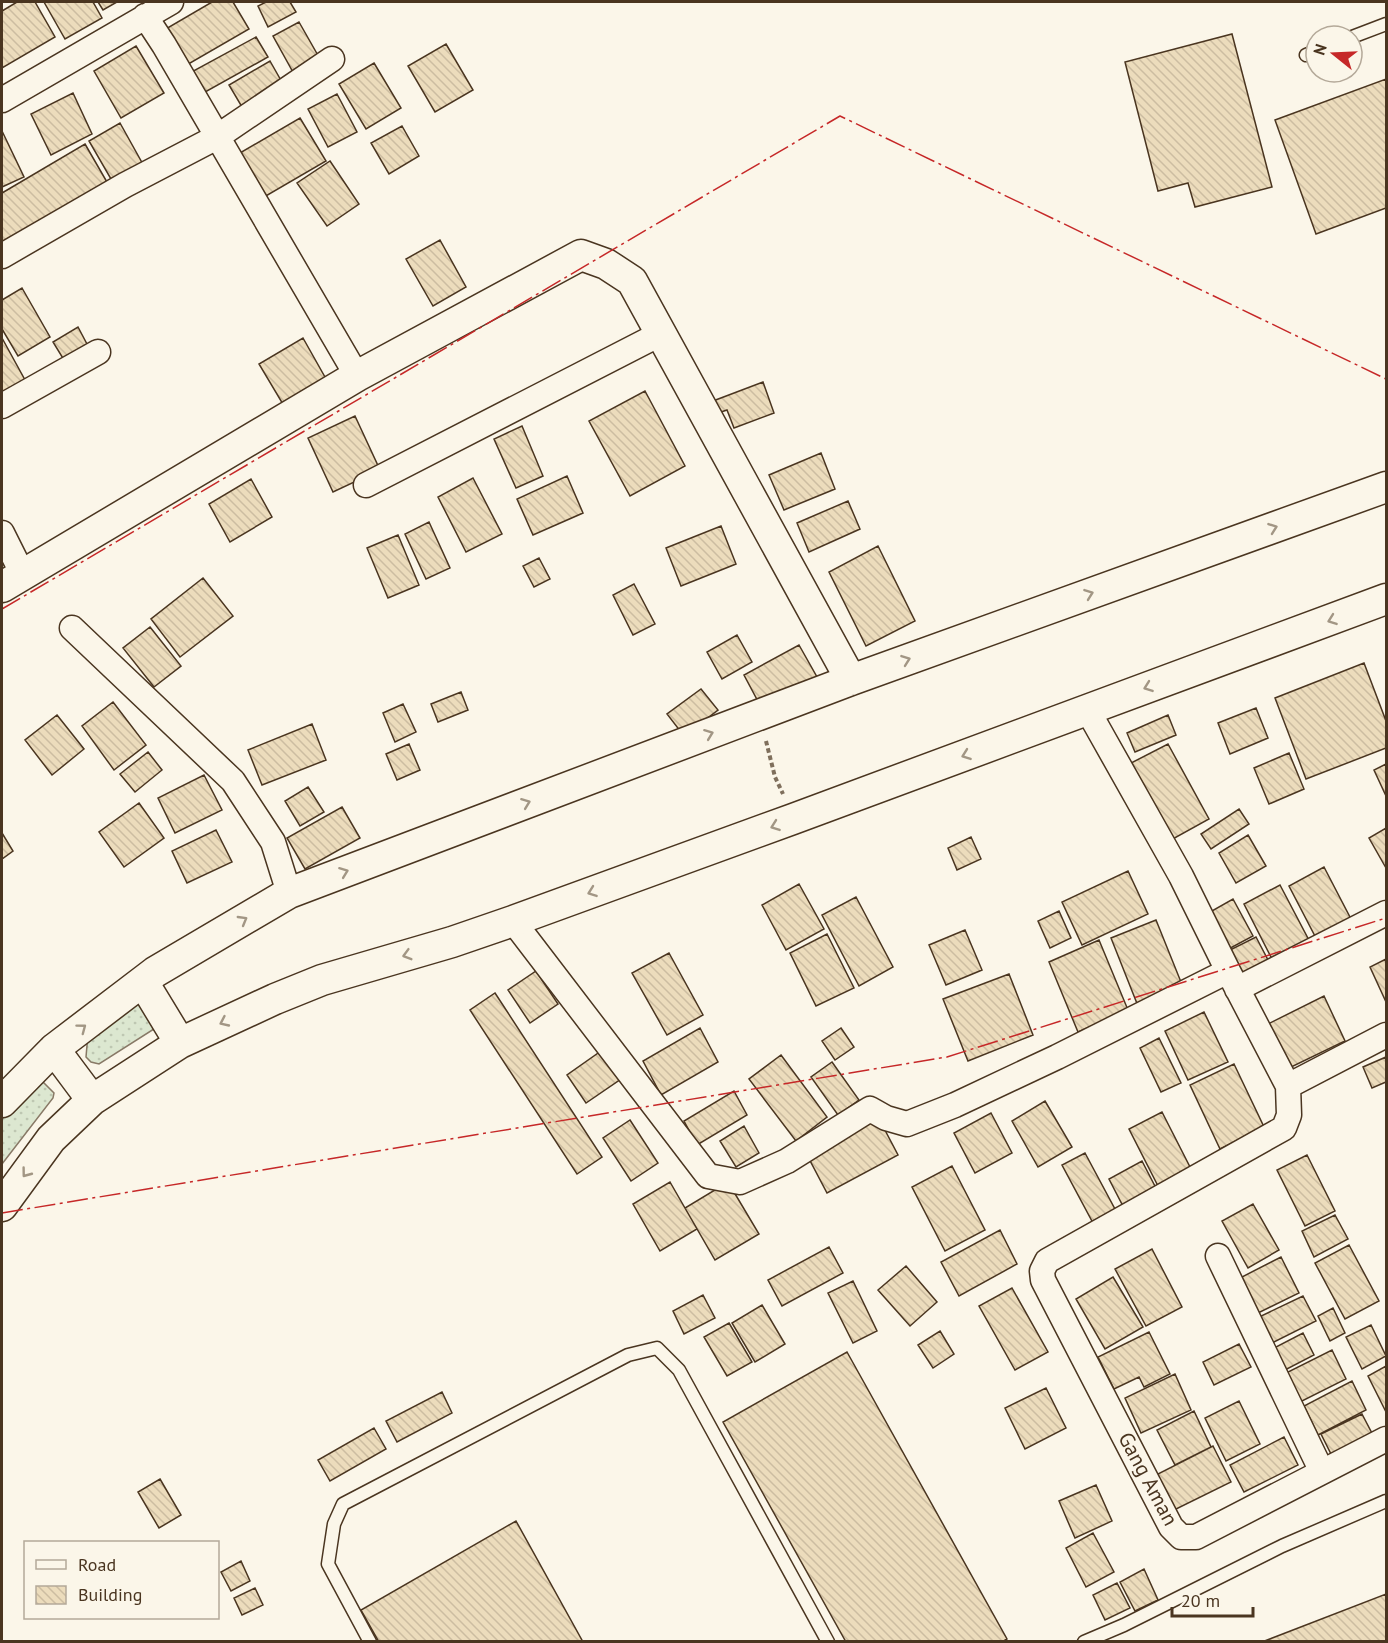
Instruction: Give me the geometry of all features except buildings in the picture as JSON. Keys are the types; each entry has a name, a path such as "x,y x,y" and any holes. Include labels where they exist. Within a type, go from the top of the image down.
{"street":[{"path":"2,100 171,2"},
{"path":"145,16 357,376"},
{"path":"2,256 124,185 218,137 332,59"},
{"path":"2,533 13,581 357,376 581,255 606,264 632,281 851,680"},
{"path":"366,485 660,334"},
{"path":"2,406 98,352"},
{"path":"2,1102 54,1049 155,972 289,893 851,680 1386,487"},
{"path":"2,1206 51,1139 92,1100 180,1043 275,999 322,980 452,942 513,921 1386,600"},
{"path":"72,628 233,782 273,842 289,893"},
{"path":"1087,709 1181,876 1288,1086 1386,1035"},
{"path":"513,921 708,1176 740,1182 787,1161 870,1109 886,1118 907,1124 955,1105 1057,1057 1386,913"},
{"path":"143,982 180,1043"},
{"path":"54,1049 92,1100"},
{"name":"Gang Aman","path":"1288,1086 1289,1115 1284,1128 1052,1257 1042,1270 1043,1280 1171,1527 1180,1537 1196,1537 1386,1439"},
{"path":"1218,1256 1322,1472"}],"lane":[{"path":"1364,32 1386,24"},
{"path":"369,1641 328,1564 334,1524 343,1504 628,1355 657,1348 679,1370 828,1641"},
{"path":"1084,1641 1124,1625 1282,1546 1386,1501"}],"path":[{"path":"766,712 762,726 782,793 792,805 806,814"}],"green space":[{"path":"138,996 157,1020 154,1029 99,1064 91,1062 86,1057 88,1034"},
{"path":"35,1081 42,1081 54,1093 53,1098 2,1164 2,1119"}],"power":[{"path":"2,609 840,116 1386,379"},
{"path":"2,1213 947,1057 1386,918"}]}
